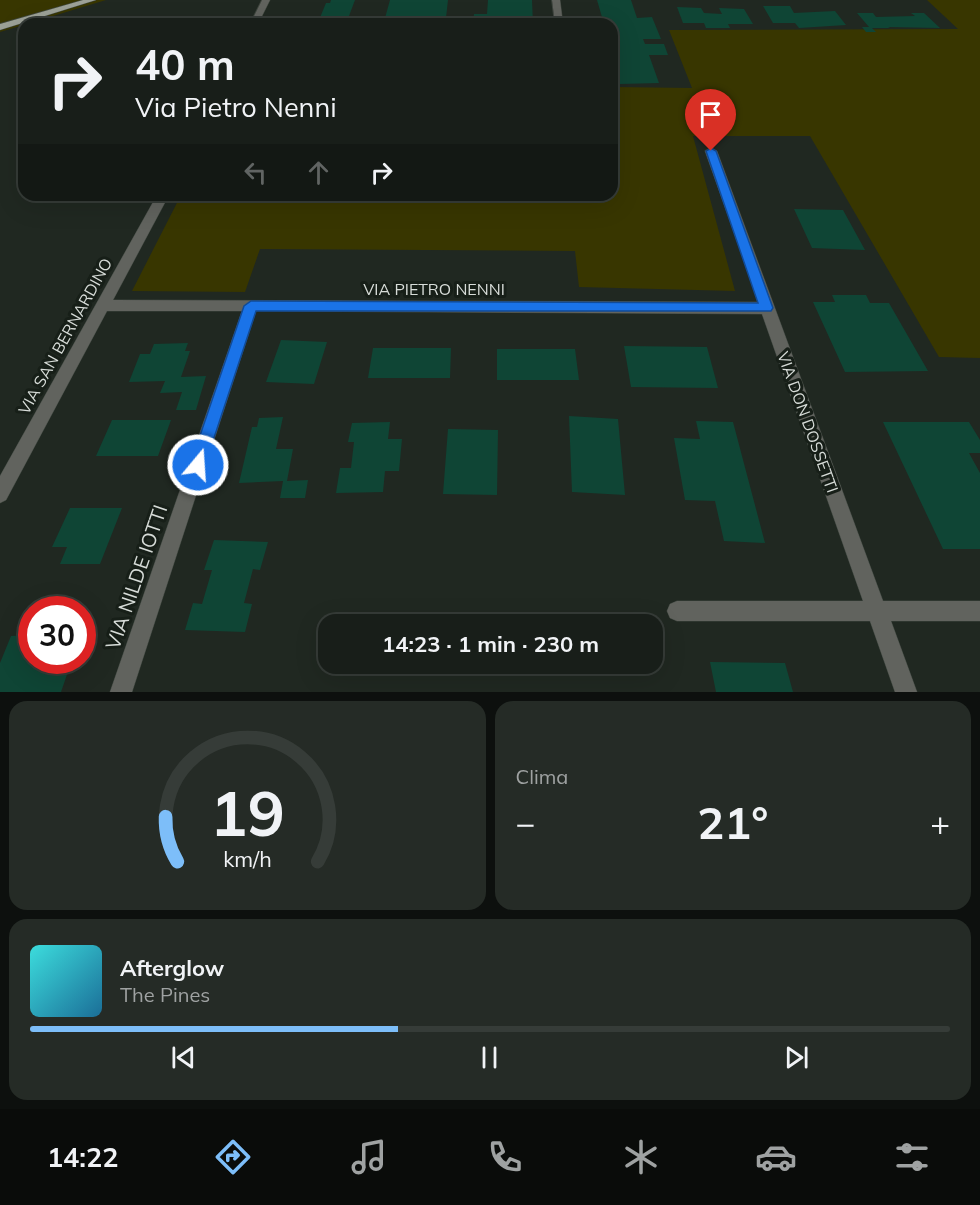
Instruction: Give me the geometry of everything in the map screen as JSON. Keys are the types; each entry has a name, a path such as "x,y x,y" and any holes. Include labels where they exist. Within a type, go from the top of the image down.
{"main road":[{"path":"31,18 92,0"},
{"path":"0,27 18,22"}],"street":[{"path":"257,18 266,0"},
{"path":"556,0 558,18"},
{"name":"VIA DON DOSSETTI","path":"711,151 906,692"},
{"name":"VIA SAN BERNARDINO","path":"0,494 160,201"},
{"name":"VIA PIETRO NENNI","path":"102,305 766,308"},
{"name":"VIA NILDE IOTTI","path":"121,692 251,306"},
{"path":"677,611 980,611"}],"shaded area":[{"path":"0,0 106,0 46,18 18,18 18,27 0,32"},
{"path":"927,0 980,0 980,358 939,357 810,136 693,136 735,291 579,287 575,251 260,249 245,292 132,291 178,201 618,201 618,87 692,88 669,30 958,29"}],"building":[{"path":"331,0 355,0 348,18 320,18 326,3 330,3"},
{"path":"390,0 448,0 446,18 385,18"},
{"path":"488,0 532,0 533,18 474,18 474,14 487,14"},
{"path":"597,0 631,0 637,18 652,17 661,39 643,39 645,44 664,44 668,55 649,55 659,83 620,84 618,18 602,18"},
{"path":"763,6 790,6 794,13 835,11 846,25 799,28 795,23 773,23"},
{"path":"677,7 701,8 704,13 722,14 719,8 744,9 753,24 728,24 730,28 706,28 704,23 683,23"},
{"path":"857,13 873,13 876,17 915,16 911,13 924,13 940,28 888,27 890,28 872,28 876,32 866,32 862,27 869,27"},
{"path":"794,209 843,210 865,250 812,248"},
{"path":"832,295 866,295 870,303 889,303 928,371 845,372 813,302 835,302"},
{"path":"281,340 327,342 314,384 266,382"},
{"path":"188,343 185,351 190,351 181,377 206,376 196,410 176,410 182,392 160,393 165,381 129,382 140,354 150,354 154,344"},
{"path":"624,346 707,347 718,388 631,387"},
{"path":"373,348 451,348 450,378 368,378"},
{"path":"497,349 575,349 579,380 497,380"},
{"path":"569,416 618,419 625,495 572,492"},
{"path":"283,417 276,449 293,449 287,481 308,480 305,498 280,498 283,481 239,483 252,427 257,427 259,418"},
{"path":"112,420 171,420 158,456 96,456"},
{"path":"696,421 733,422 765,543 724,541 715,501 685,500 674,438 700,439"},
{"path":"390,422 388,439 402,439 399,471 385,471 383,492 336,493 340,468 351,468 354,442 348,442 352,423"},
{"path":"883,422 969,422 980,440 980,453 969,453 980,473 980,549 943,549"},
{"path":"448,429 498,430 497,495 443,494"},
{"path":"70,508 122,508 100,564 60,564 67,547 52,547"},
{"path":"214,540 268,542 260,570 253,569 244,603 252,604 245,632 185,630 193,603 202,604 212,570 204,570"},
{"path":"11,636 18,636 18,674 67,674 61,692 0,692 0,663"},
{"path":"710,662 785,663 793,692 716,692"}],"route":[{"path":"198,465 251,306 766,308 711,151"}]}
